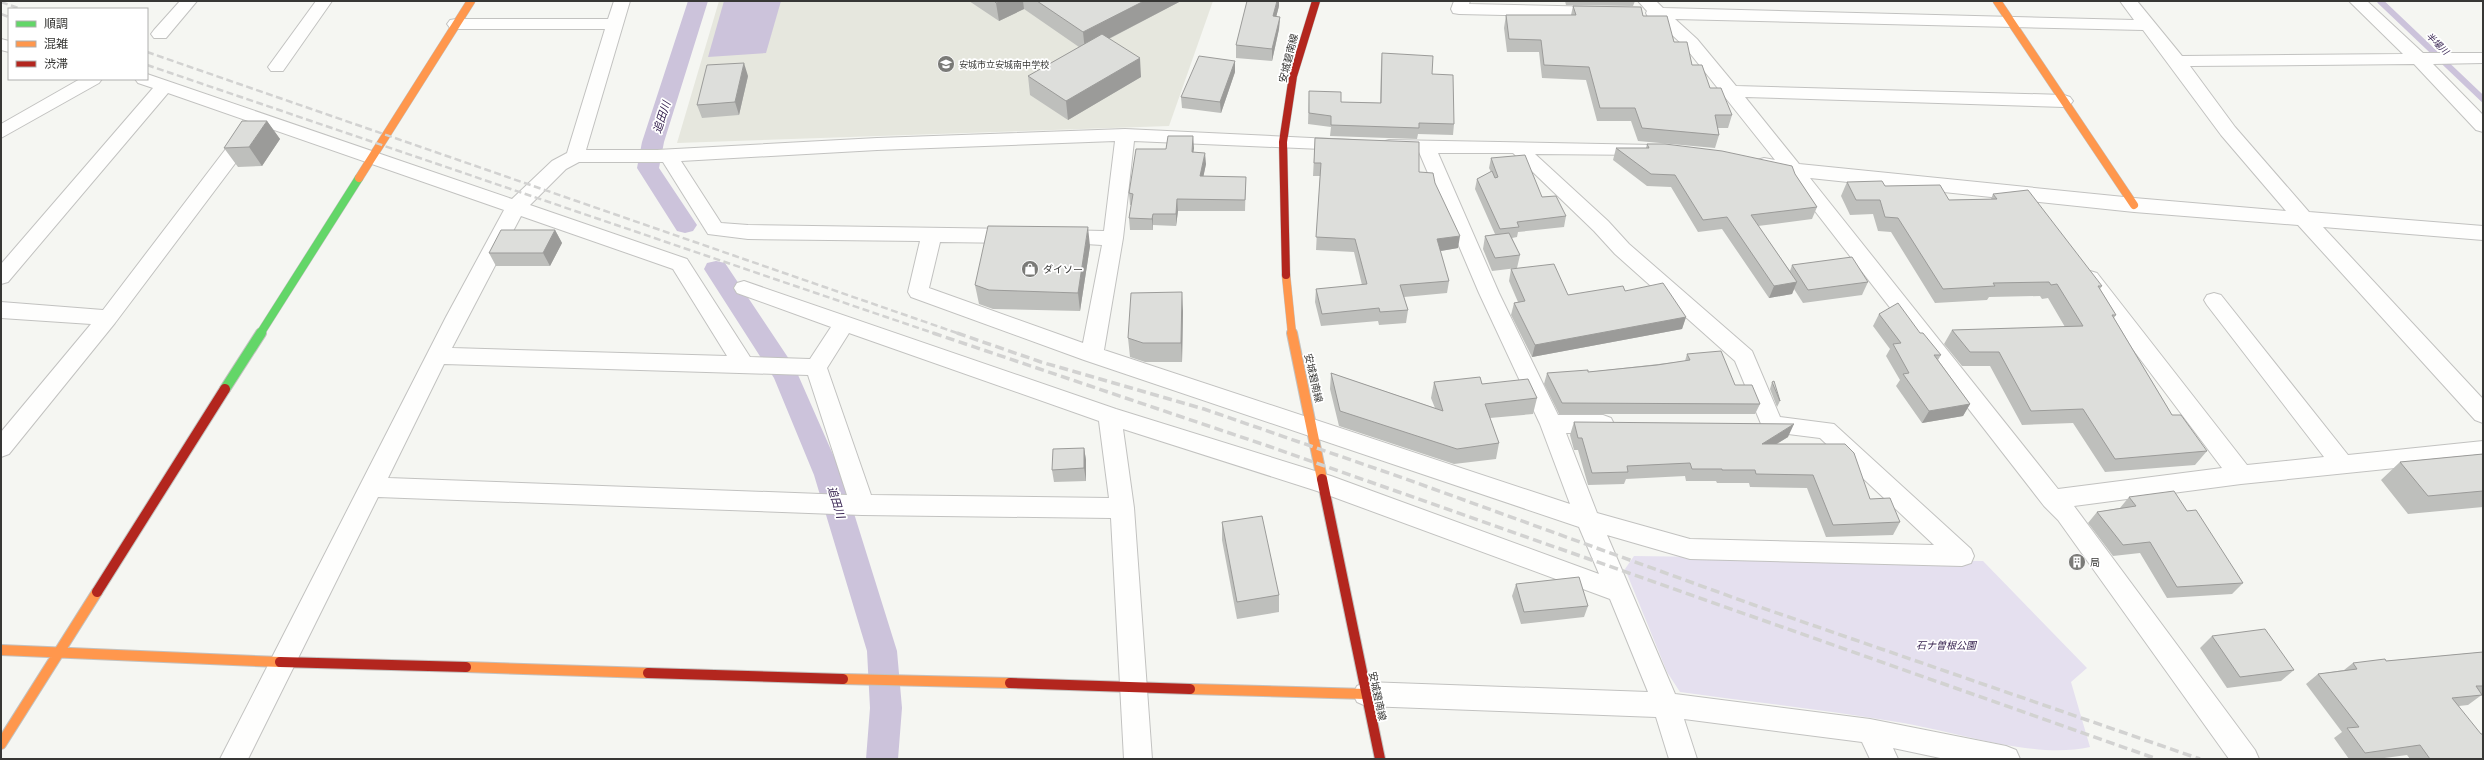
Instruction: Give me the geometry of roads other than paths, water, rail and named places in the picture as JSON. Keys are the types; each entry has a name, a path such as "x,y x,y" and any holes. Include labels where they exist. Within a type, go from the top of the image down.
{"street":[{"path":"160,34 189,1"},
{"path":"277,67 324,1"},
{"path":"1,744 471,1"},
{"path":"575,156 622,1"},
{"name":"安城碧南線","path":"1316,1 1293,76 1283,142 1287,309 1314,429 1323,483 1380,759"},
{"path":"1462,1 1459,9 1633,8 1660,13 1826,9 2011,21 2149,25"},
{"path":"1997,1 2134,205"},
{"path":"2128,1 2177,61 2228,131 2305,220 2483,414"},
{"path":"2357,1 2418,58 2483,126"},
{"path":"1660,13 1691,43 1731,91 2052,498 2066,513 2245,759"},
{"path":"456,24 614,24"},
{"path":"2177,61 2483,58"},
{"path":"1,132 91,80"},
{"path":"146,80 680,264 743,364"},
{"path":"1,277 164,87"},
{"path":"1731,91 2064,101"},
{"path":"1,448 108,318 258,119"},
{"path":"1092,354 1112,238 1125,135"},
{"path":"234,759 438,356 515,208 559,165 575,156 655,156 877,144 1125,135 1426,147 1661,149"},
{"path":"1426,147 1490,293 1551,424 1588,520 1666,705 1683,759"},
{"path":"1517,147 1601,226 1622,249 1744,357 1772,425"},
{"path":"655,156 715,229 748,232 1112,238"},
{"path":"1744,160 1794,170 2023,192 2134,205 2305,220 2483,233"},
{"path":"2023,192 2043,217"},
{"path":"932,235 918,292 1092,354 1588,520 1690,549 1962,556 1826,430 1749,424"},
{"path":"2077,261 2241,475"},
{"path":"744,288 1110,416 1323,483 1619,592"},
{"path":"2214,300 2343,465"},
{"path":"1,310 108,318"},
{"path":"844,324 816,367 846,504"},
{"path":"438,356 816,367"},
{"path":"1110,416 1122,508 1132,686 1138,759"},
{"path":"1551,424 1622,424"},
{"path":"2052,498 2241,475 2483,450"},
{"path":"372,487 846,504 1122,508"},
{"path":"1,650 283,662 1132,686 1666,705 1870,731 2006,759"},
{"path":"1870,731 1884,759"}],"waterway":[{"name":"追田川","path":"685,225 648,168 653,142 698,1"},
{"name":"半場川","path":"2380,1 2483,99"},
{"name":"追田川","path":"716,269 786,375 828,475 882,651 886,708 882,759"}],"railway":[{"path":"1,2 18,8"},
{"path":"1,14 8,17"},
{"path":"148,52 960,334"},
{"path":"148,65 936,334"},
{"path":"933,333 1268,446 2157,759"},
{"path":"957,333 1041,362 1204,409 1406,479 1754,605 2200,759"}],"place":[{"name":"安城市立安城南中学校","path":"946,64"},
{"name":"ダイソー","path":"1030,269"},
{"name":"局","path":"2077,562"}],"park label":[{"name":"石ナ曽根公園","path":"1946,645"}]}
